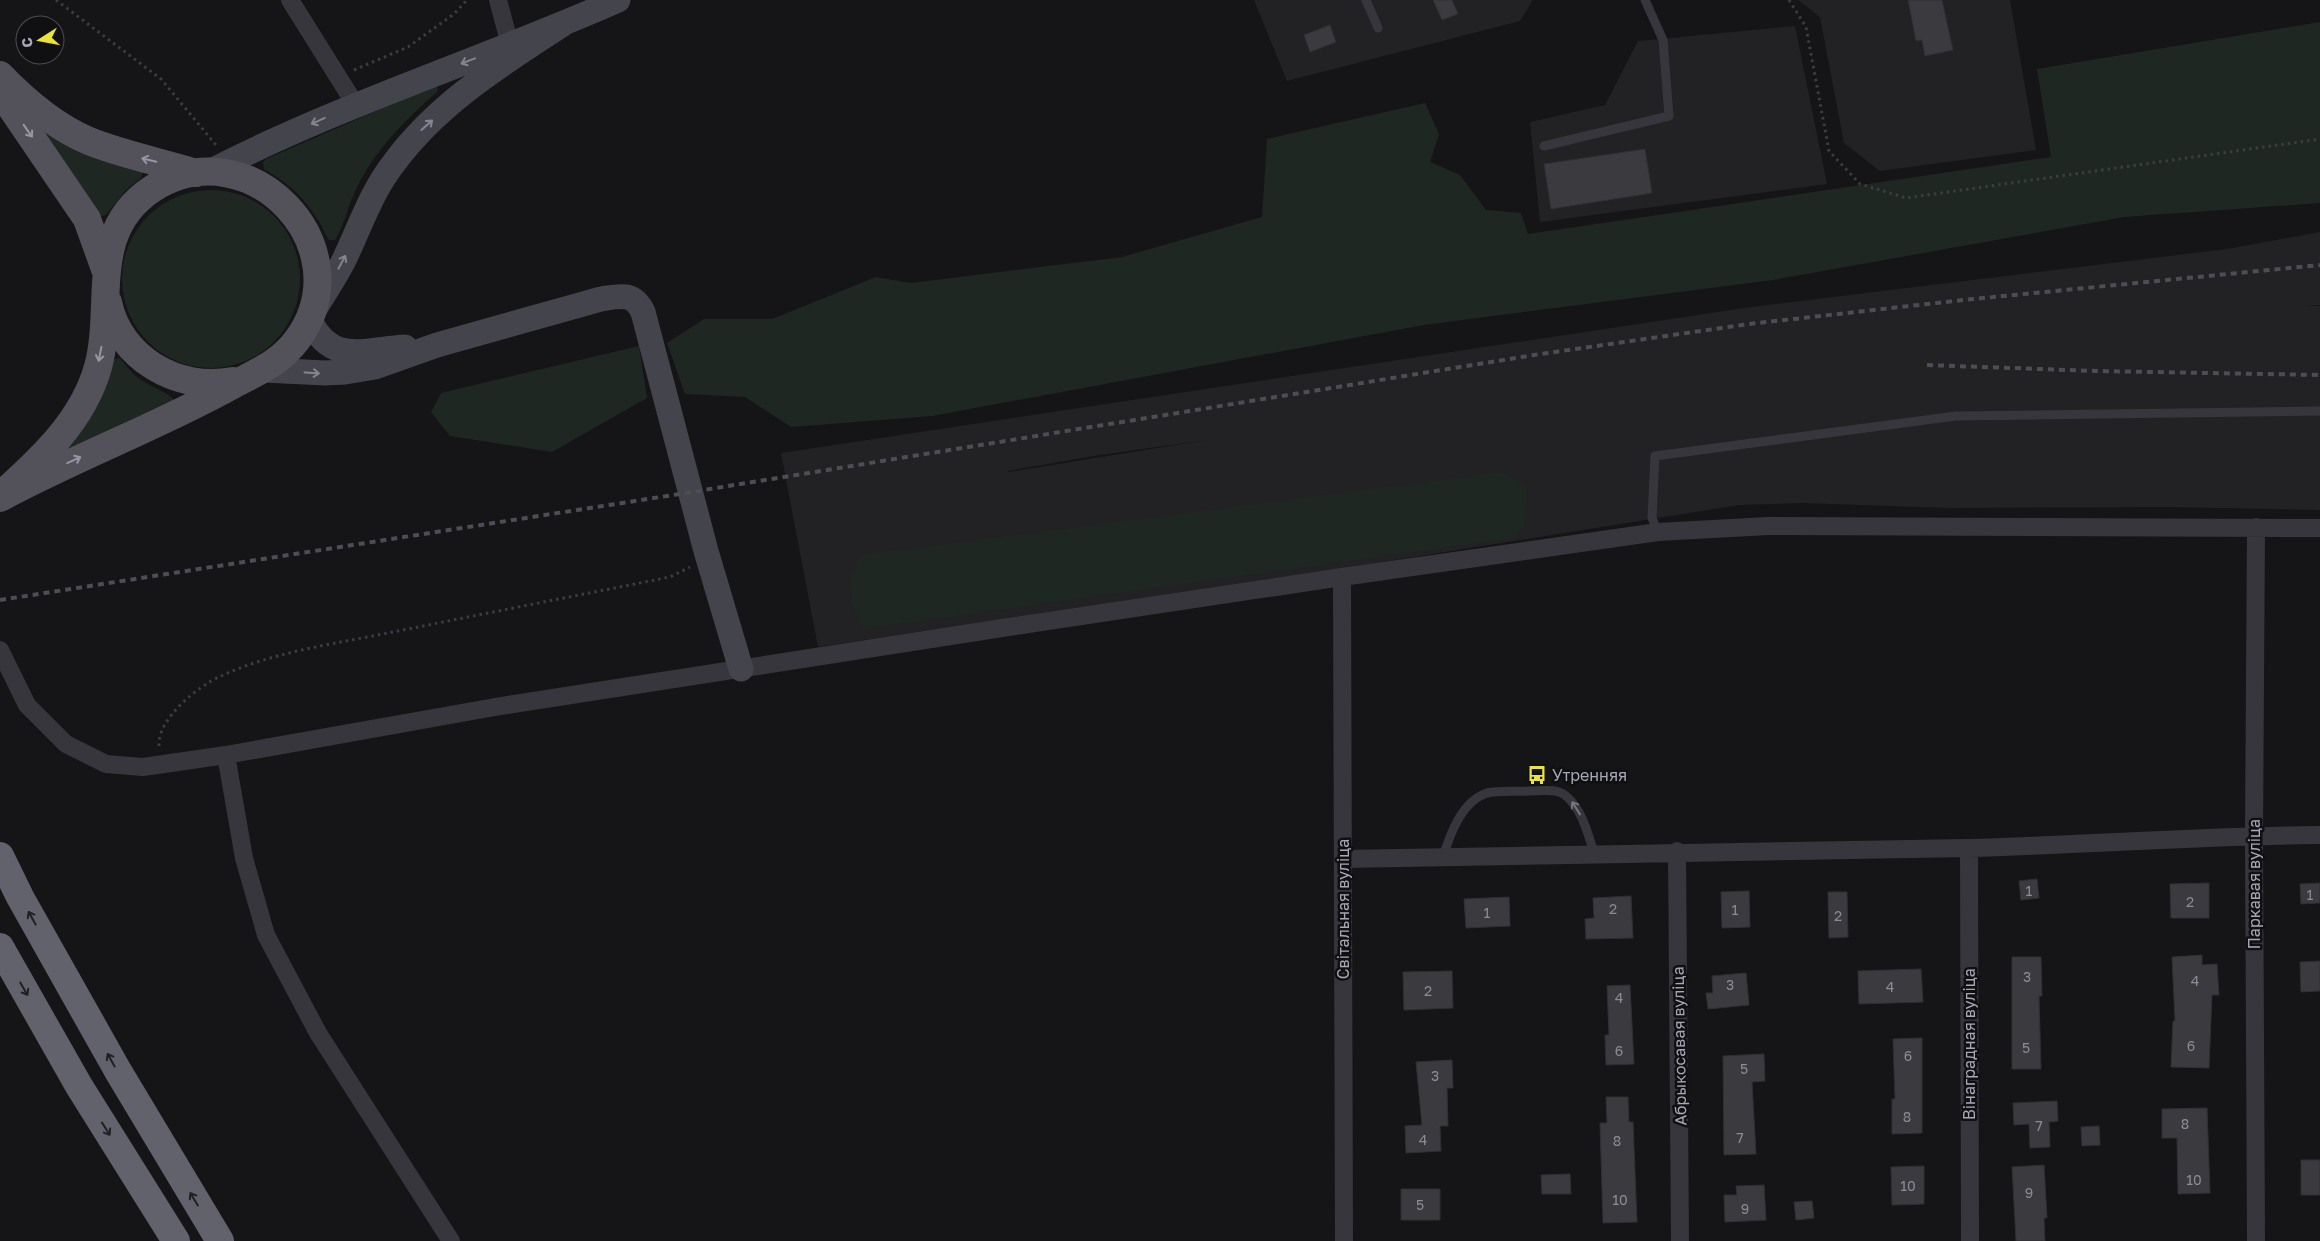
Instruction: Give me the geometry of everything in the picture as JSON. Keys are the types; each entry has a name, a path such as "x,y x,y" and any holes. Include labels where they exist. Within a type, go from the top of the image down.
{"highway":[{"path":"0,856 20,897 118,1071 220,1241"},
{"path":"0,947 79,1086 176,1241"}],"main road":[{"path":"0,75 16,92 53,120 87,140 120,152 212,169 238,176 266,187 289,206 306,231 315,260 316,290 309,319 298,339 288,351 253,375 197,405 54,469 0,497"},
{"path":"0,91 87,219 105,278 110,311 120,332 134,351 152,366 173,377 196,383 220,384 253,375"},
{"path":"0,497 34,466 68,426 82,404 97,368 104,336 105,278 110,246 116,231 134,205 152,190 173,179 212,169"}],"street":[{"path":"290,0 355,104"},
{"path":"498,0 510,45"},
{"path":"212,169 355,104 510,45 618,0"},
{"path":"437,345 338,350 317,335 309,319 343,261 373,195 394,163 419,133 486,74 563,24"},
{"path":"253,375 345,372 375,367 437,345 601,299 625,295 631,297 643,312 706,552 741,669"},
{"path":"0,650 27,705 66,744 106,764 143,767 226,756 496,707 1342,576 1658,532 1768,526 2320,528"},
{"name":"Паркавая вуліца","path":"2256,527 2254,836 2256,1241"},
{"name":"Світальная вуліца","path":"1342,576 1344,1241"},
{"path":"226,756 244,858 266,935 318,1033 451,1241"},
{"path":"1343,859 1677,851 1968,848 2254,836 2320,836"},
{"name":"Вінаградная вуліца","path":"1968,848 1970,1241"},
{"name":"Абрыкосавая вуліца","path":"1677,851 1680,1241"}],"lane":[{"path":"1366,0 1378,28"},
{"path":"1544,146 1669,116 1663,40 1645,0"},
{"path":"1658,532 1652,518 1656,456 1956,416 2320,411"},
{"path":"1443,857 1459,818 1481,797 1490,793 1552,791 1562,793 1575,806 1585,825 1594,853"}],"path":[{"path":"56,0 161,79 212,169"},
{"path":"339,76 408,47 454,14 467,0"},
{"path":"1789,0 1806,27 1830,151 1860,184 1906,198 2320,139"},
{"path":"161,764 158,737 178,706 220,676 270,659 339,643 670,577 701,561 706,552"}],"shaded area":[{"path":"1254,0 1533,0 1520,21 1287,81"},
{"path":"1798,0 2010,0 2036,150 1880,171 1844,143 1820,17"},
{"path":"2320,22 2320,203 2124,217 1773,280 1424,325 932,416 791,427 745,397 685,394 667,343 704,319 772,319 876,277 911,283 1122,257 1262,217 1267,139 1425,103 1439,134 1430,162 1460,175 1486,210 1521,213 1528,234 2051,157 2037,69"},
{"path":"1795,26 1827,184 1540,222 1530,122 1605,105 1638,41"},
{"path":"436,85 437,92 401,126 379,151 361,179 335,240 329,240 318,220 288,185 264,169 263,162 266,159"},
{"path":"39,124 142,168 141,178 126,190 106,215 100,216"},
{"path":"211,190 245,197 260,205 274,216 285,230 293,245 300,279 293,313 285,328 274,342 260,353 245,361 211,368 177,361 162,353 148,342 137,328 129,313 122,279 129,245 137,230 148,216 162,205 177,197"},
{"path":"2320,232 2320,305 2304,305 2320,306 2320,510 2169,507 1948,508 1802,503 1739,505 1339,569 818,647 781,453 1744,308 2227,249","holes":["1207,440 1008,472 1100,455"]},
{"path":"639,346 647,398 552,452 450,436 431,412 441,393"},
{"path":"120,358 137,377 174,400 66,453 63,445 109,360"},
{"path":"1503,472 1527,487 1525,525 1514,538 863,629 851,602 850,576 861,555"}],"building":[{"path":"1433,0 1452,0 1458,14 1442,20"},
{"path":"1908,0 1942,0 1953,50 1925,56 1922,40 1916,41"},
{"path":"1330,25 1336,42 1310,52 1304,35"},
{"path":"1645,149 1652,193 1551,209 1544,164"},
{"path":"2037,879 2039,898 2021,900 2019,881"},
{"path":"2209,883 2209,918 2171,918 2170,884"},
{"path":"2320,883 2320,903 2301,904 2300,884"},
{"path":"1749,891 1750,927 1722,928 1721,892"},
{"path":"1828,892 1847,892 1848,937 1829,938"},
{"path":"1631,896 1633,938 1586,939 1585,919 1594,918 1593,898"},
{"path":"1509,897 1510,926 1466,928 1464,899"},
{"path":"2202,955 2202,965 2217,964 2219,995 2212,995 2209,1068 2171,1067 2173,1021 2175,1021 2172,957"},
{"path":"2012,957 2041,957 2042,996 2039,996 2041,1069 2012,1069"},
{"path":"2320,961 2320,991 2301,992 2300,962"},
{"path":"1921,969 1923,1002 1859,1004 1858,971"},
{"path":"1452,971 1453,1008 1404,1010 1403,972"},
{"path":"1746,973 1749,1005 1708,1009 1706,993 1713,993 1712,976"},
{"path":"1630,985 1634,1064 1606,1065 1605,1035 1609,1035 1607,986"},
{"path":"1922,1038 1922,1133 1892,1134 1892,1099 1895,1099 1893,1039"},
{"path":"1764,1054 1765,1081 1752,1082 1756,1154 1724,1155 1723,1056"},
{"path":"1452,1060 1453,1088 1447,1088 1448,1126 1440,1126 1441,1151 1406,1153 1405,1126 1422,1125 1416,1062"},
{"path":"1606,1097 1628,1097 1629,1122 1633,1122 1637,1222 1603,1223 1600,1123 1607,1123"},
{"path":"2057,1101 2058,1121 2049,1122 2050,1147 2030,1148 2029,1124 2014,1125 2013,1103"},
{"path":"2207,1108 2210,1193 2178,1194 2177,1138 2162,1138 2162,1109"},
{"path":"2099,1126 2100,1145 2082,1146 2081,1127"},
{"path":"2301,1160 2320,1160 2320,1195 2301,1195"},
{"path":"2044,1165 2047,1218 2044,1218 2045,1241 2016,1241 2012,1167"},
{"path":"1924,1166 1924,1204 1892,1205 1891,1167"},
{"path":"1570,1174 1571,1194 1542,1194 1541,1175"},
{"path":"1764,1185 1766,1220 1725,1222 1724,1195 1737,1195 1736,1186"},
{"path":"1401,1189 1440,1189 1440,1220 1401,1220"},
{"path":"1812,1201 1814,1218 1796,1220 1794,1202"}],"railway":[{"path":"0,600 667,496 1534,355 1749,324 1963,300 2320,265"},
{"path":"1927,365 2096,371 2320,375"}],"place":[{"name":"Утренняя","path":"1537,775"}]}
